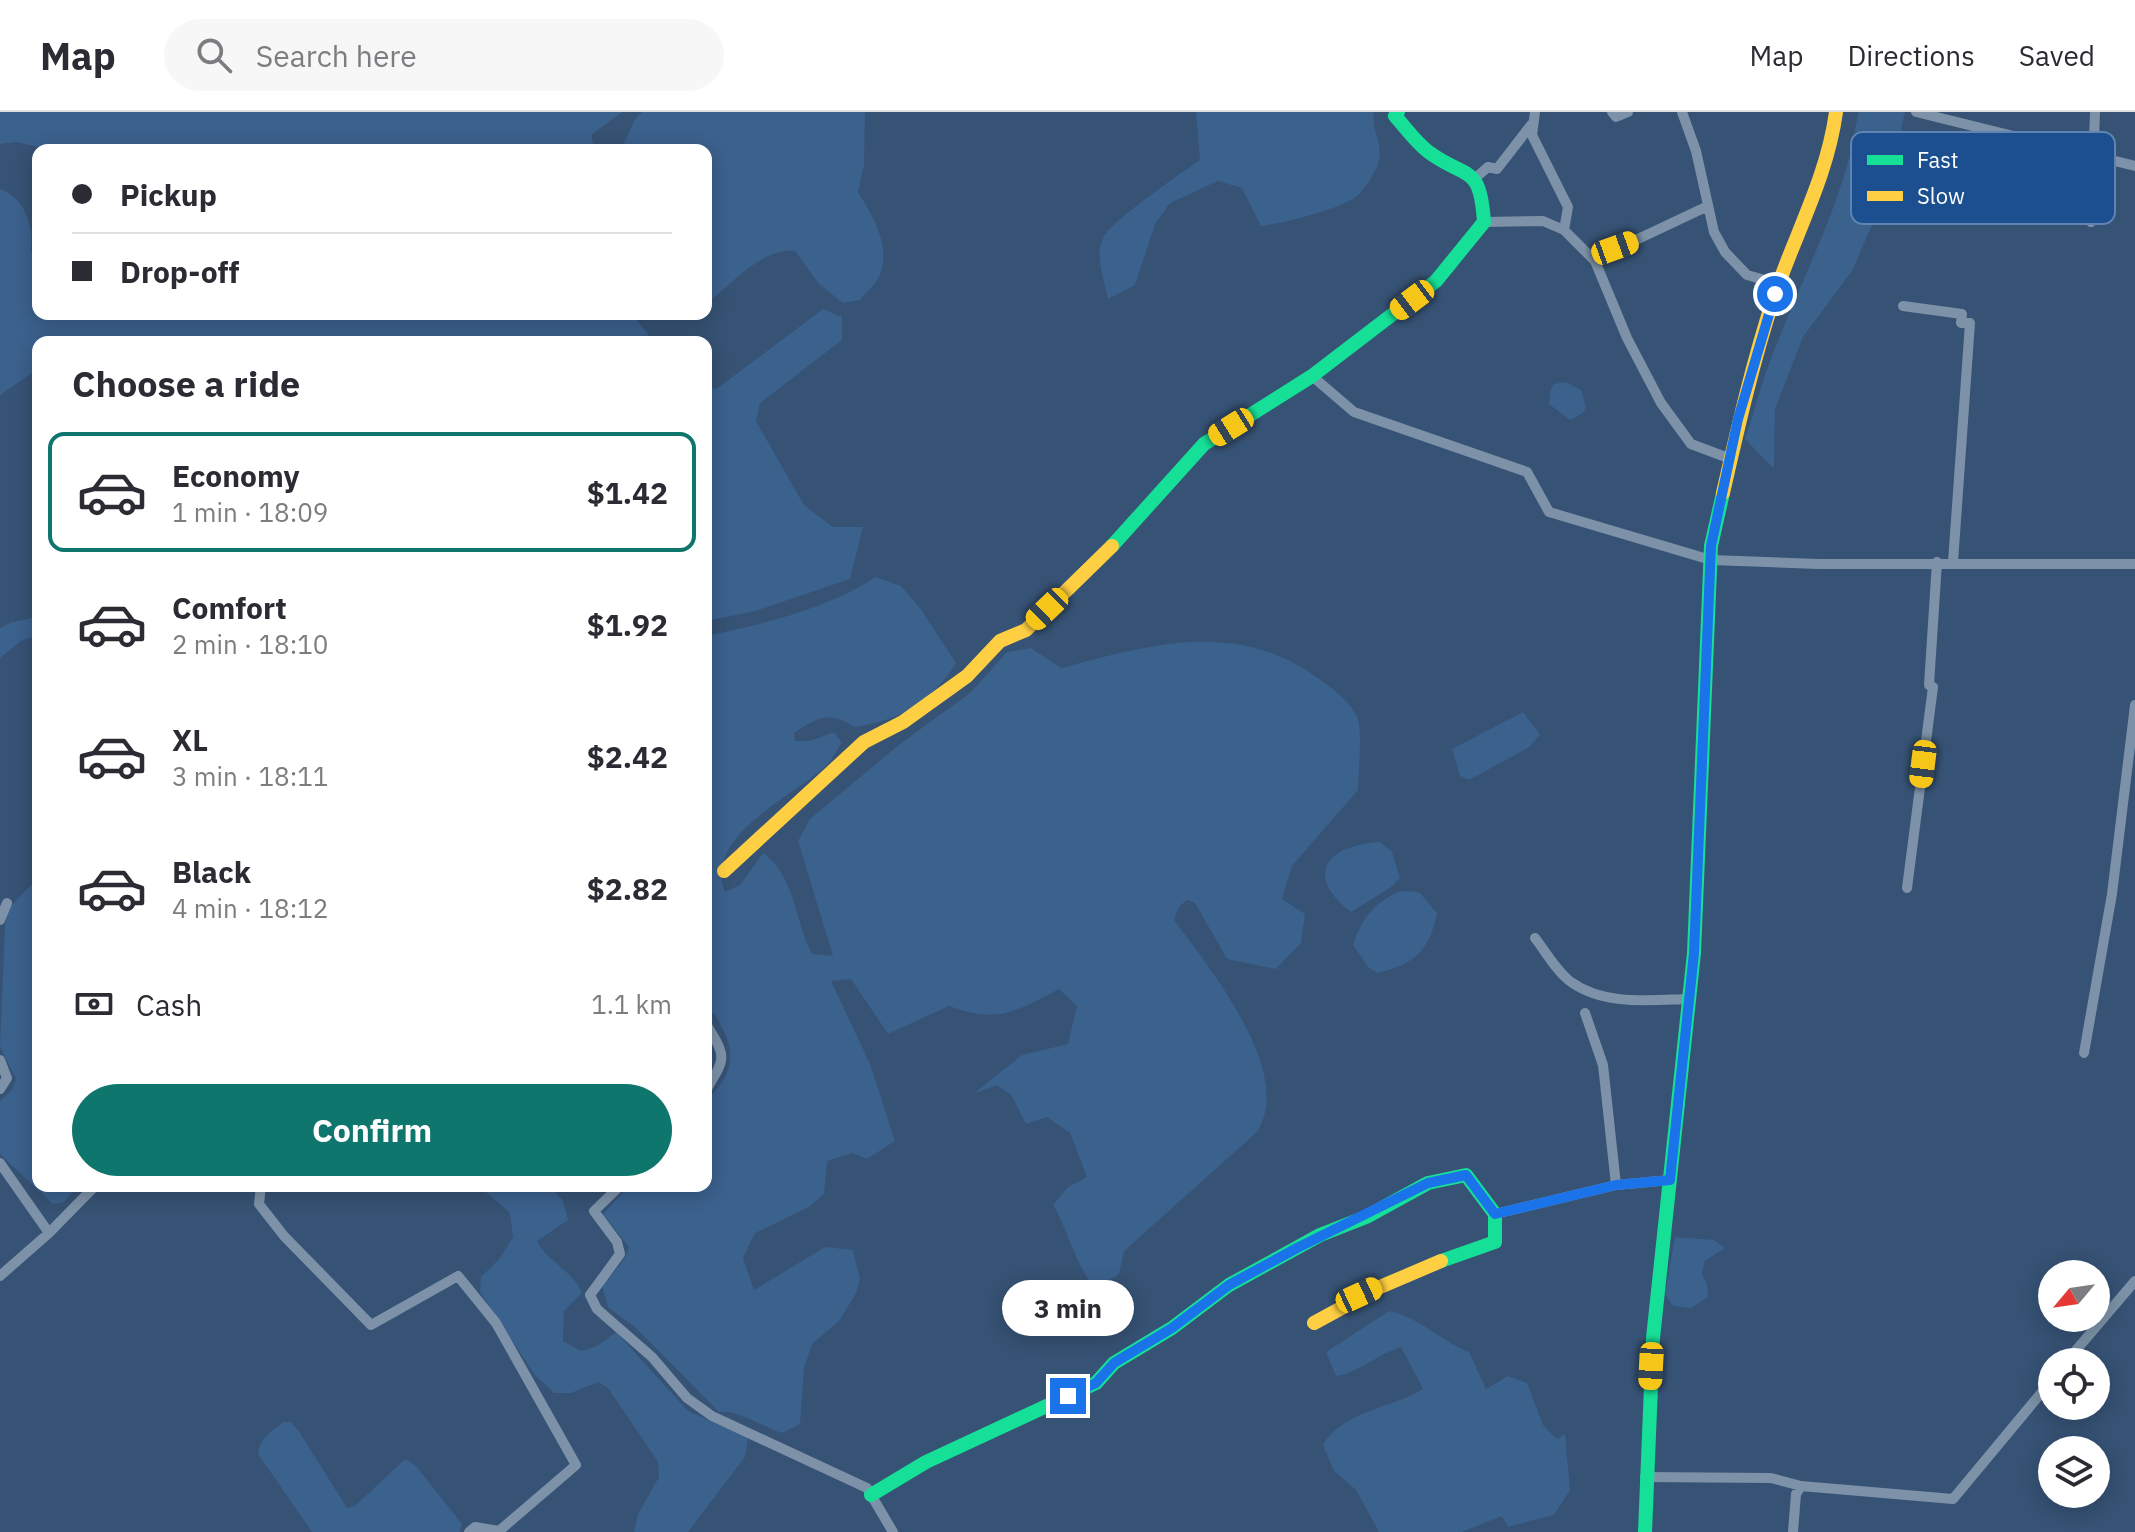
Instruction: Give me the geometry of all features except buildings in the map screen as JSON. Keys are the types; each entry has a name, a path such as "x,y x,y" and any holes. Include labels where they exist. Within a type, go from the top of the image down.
{"street":[{"path":"724,871 864,742 903,722 967,676 1000,641 1026,630 1132,527 1204,444 1312,376 1436,281 1484,222 1482,194 1466,170 1430,153 1395,116 1398,112"},
{"path":"1473,180 1488,167 1497,169 1531,125 1535,112"},
{"path":"1612,112 1616,117 1628,112"},
{"path":"1682,112 1696,151 1714,232 1725,252 1747,275 1779,284"},
{"path":"1645,1532 1653,1338 1689,999 1711,560 1750,375 1779,284 1831,150 1836,112"},
{"path":"1916,112 1998,132"},
{"path":"2094,132 2095,112"},
{"path":"1531,125 1532,135 1568,207 1564,230"},
{"path":"2115,161 2135,166"},
{"path":"1591,257 1708,206"},
{"path":"1484,222 1543,221 1564,230 1591,257 1661,403 1691,444 1731,459"},
{"path":"1903,306 1962,314 1961,323 1970,323 1953,562"},
{"path":"1312,376 1354,412 1527,472 1549,512 1711,560 1818,564 2135,564"},
{"path":"1907,888 1933,687 1929,685 1937,562"},
{"path":"2084,1053 2112,894 2135,705"},
{"path":"0,920 7,903"},
{"path":"1535,938 1569,981 1596,995 1635,1001 1689,999"},
{"path":"1585,1013 1603,1065 1616,1185"},
{"path":"712,1034 723,1053 723,1063 712,1080"},
{"path":"0,1060 7,1078 0,1089"},
{"path":"0,1163 49,1233"},
{"path":"871,1495 926,1462 1096,1383 1114,1363 1172,1328 1229,1285 1320,1235 1366,1217 1428,1183 1466,1175 1495,1214 1495,1242 1419,1267 1359,1295 1314,1323"},
{"path":"1495,1214 1616,1185 1670,1180"},
{"path":"0,1276 89,1192"},
{"path":"260,1192 259,1204 284,1236 371,1325 458,1276 496,1323 576,1465 499,1531 475,1527 469,1532"},
{"path":"614,1192 594,1211 617,1242 620,1254 590,1295 597,1309 652,1357 687,1398 712,1416 867,1488 893,1532"},
{"path":"2078,1348 2135,1281"},
{"path":"1645,1477 1771,1478 1801,1486 1953,1499 2038,1397"},
{"path":"1793,1532 1796,1494 1801,1486"}],"water":[{"path":"0,112 622,112 591,135 593,144 0,144"},
{"path":"642,112 865,112 864,165 858,192 882,242 883,264 876,282 860,300 843,303 819,284 795,251 782,252 759,261 712,299 712,144 624,144 635,119"},
{"path":"1196,112 1374,112 1379,160 1370,180 1356,197 1324,211 1282,222 1261,226 1242,188 1218,181 1170,203 1155,224 1135,285 1108,299 1100,260 1103,238 1132,209 1200,160"},
{"path":"1858,112 1905,112 1901,132 1854,132"},
{"path":"1851,147 1851,224 1872,224 1852,271 1803,337 1775,409 1774,469 1745,439 1770,362 1823,234"},
{"path":"0,189 17,200 29,224 32,320 637,320 649,336 32,336 32,373 0,395"},
{"path":"823,309 842,317 842,340 760,403 756,421 804,505 833,527 863,527 850,579 755,611 712,620 712,387 715,390"},
{"path":"1566,382 1581,390 1586,407 1583,413 1570,420 1549,404 1554,384"},
{"path":"876,577 901,586 920,608 956,663 925,699 899,715 854,727 837,719 824,718 794,733 795,741 810,741 834,732 842,743 828,764 756,819 739,835 727,853 721,872 725,892 740,885 763,853 774,863 788,887 812,954 833,956 798,841 810,819 900,744 970,693 1007,652 1031,648 1061,668 1128,651 1193,642 1256,648 1287,660 1329,686 1354,711 1360,732 1358,790 1292,866 1282,899 1305,914 1301,943 1276,969 1227,959 1195,903 1187,900 1179,907 1174,920 1244,1022 1265,1082 1266,1109 1256,1133 1124,1251 1119,1274 1095,1288 1082,1269 1053,1205 1068,1187 1087,1177 1070,1133 1047,1117 1026,1124 1012,1096 997,1085 973,1094 1022,1055 1068,1044 1077,1006 1059,989 1018,1009 994,1015 949,1006 888,1034 851,979 831,981 870,1064 895,1141 867,1159 852,1153 827,1161 824,1194 809,1207 755,1233 743,1258 754,1290 825,1247 853,1250 860,1279 856,1293 840,1320 812,1344 804,1368 800,1424 782,1433 742,1416 719,1412 636,1328 608,1307 602,1286 624,1260 629,1247 603,1214 623,1192 712,1192 712,1095 728,1069 730,1049 722,1027 712,1014 712,635 816,607"},
{"path":"32,618 32,637 21,641 0,658 0,628"},
{"path":"1523,712 1540,735 1528,748 1469,780 1460,776 1452,749"},
{"path":"1380,842 1392,852 1400,878 1390,888 1351,912 1328,885 1325,874 1328,864 1335,855 1347,849"},
{"path":"32,884 32,1184 0,1154 0,1101 12,1090 16,1079 0,1047 8,909"},
{"path":"1401,891 1419,892 1437,913 1434,926 1419,954 1402,965 1378,973 1369,968 1353,945 1370,912 1383,900"},
{"path":"40,1192 73,1192 64,1202 53,1204"},
{"path":"486,1192 555,1192 563,1201 568,1220 537,1241 582,1293 564,1311 563,1341 581,1351 597,1346 616,1332 688,1411 748,1438 745,1457 688,1532 634,1532 638,1514 659,1477 658,1462 608,1388 598,1382 571,1393 554,1393 535,1375 480,1292 481,1277 500,1258 513,1237 510,1213"},
{"path":"1675,1237 1714,1240 1725,1248 1705,1261 1702,1274 1708,1297 1691,1308 1673,1306 1665,1294"},
{"path":"1389,1311 1410,1318 1469,1352 1486,1389 1508,1376 1527,1383 1543,1425 1557,1439 1565,1434 1570,1490 1554,1515 1508,1527 1502,1516 1462,1532 1379,1532 1356,1490 1334,1471 1323,1445 1342,1425 1355,1417 1423,1389 1401,1347 1336,1376 1326,1352"},
{"path":"284,1422 291,1422 300,1433 347,1508 355,1506 405,1459 416,1466 462,1524 460,1532 312,1532 258,1454 264,1439"}],"traffic: fast":[{"path":"1112,546 1204,444 1312,376 1436,281 1484,222 1475,182 1416,141 1395,116 1398,112"},
{"path":"1645,1532 1653,1338 1694,953 1711,546 1723,493"},
{"path":"871,1495 926,1462 1096,1383 1114,1363 1172,1328 1229,1285 1320,1235 1366,1217 1428,1183 1466,1175 1495,1214 1495,1242 1441,1261"}],"traffic: slow":[{"path":"1723,493 1766,321 1818,183 1836,112"},
{"path":"724,871 864,742 903,722 967,676 1000,641 1026,630 1112,546"},
{"path":"1314,1323 1380,1287 1441,1261"}],"route":[{"path":"1068,1396 1096,1383 1114,1363 1172,1328 1229,1285 1320,1235 1366,1217 1428,1183 1466,1175 1495,1214 1616,1185 1670,1180 1694,953 1711,546 1738,419 1775,294"}]}
